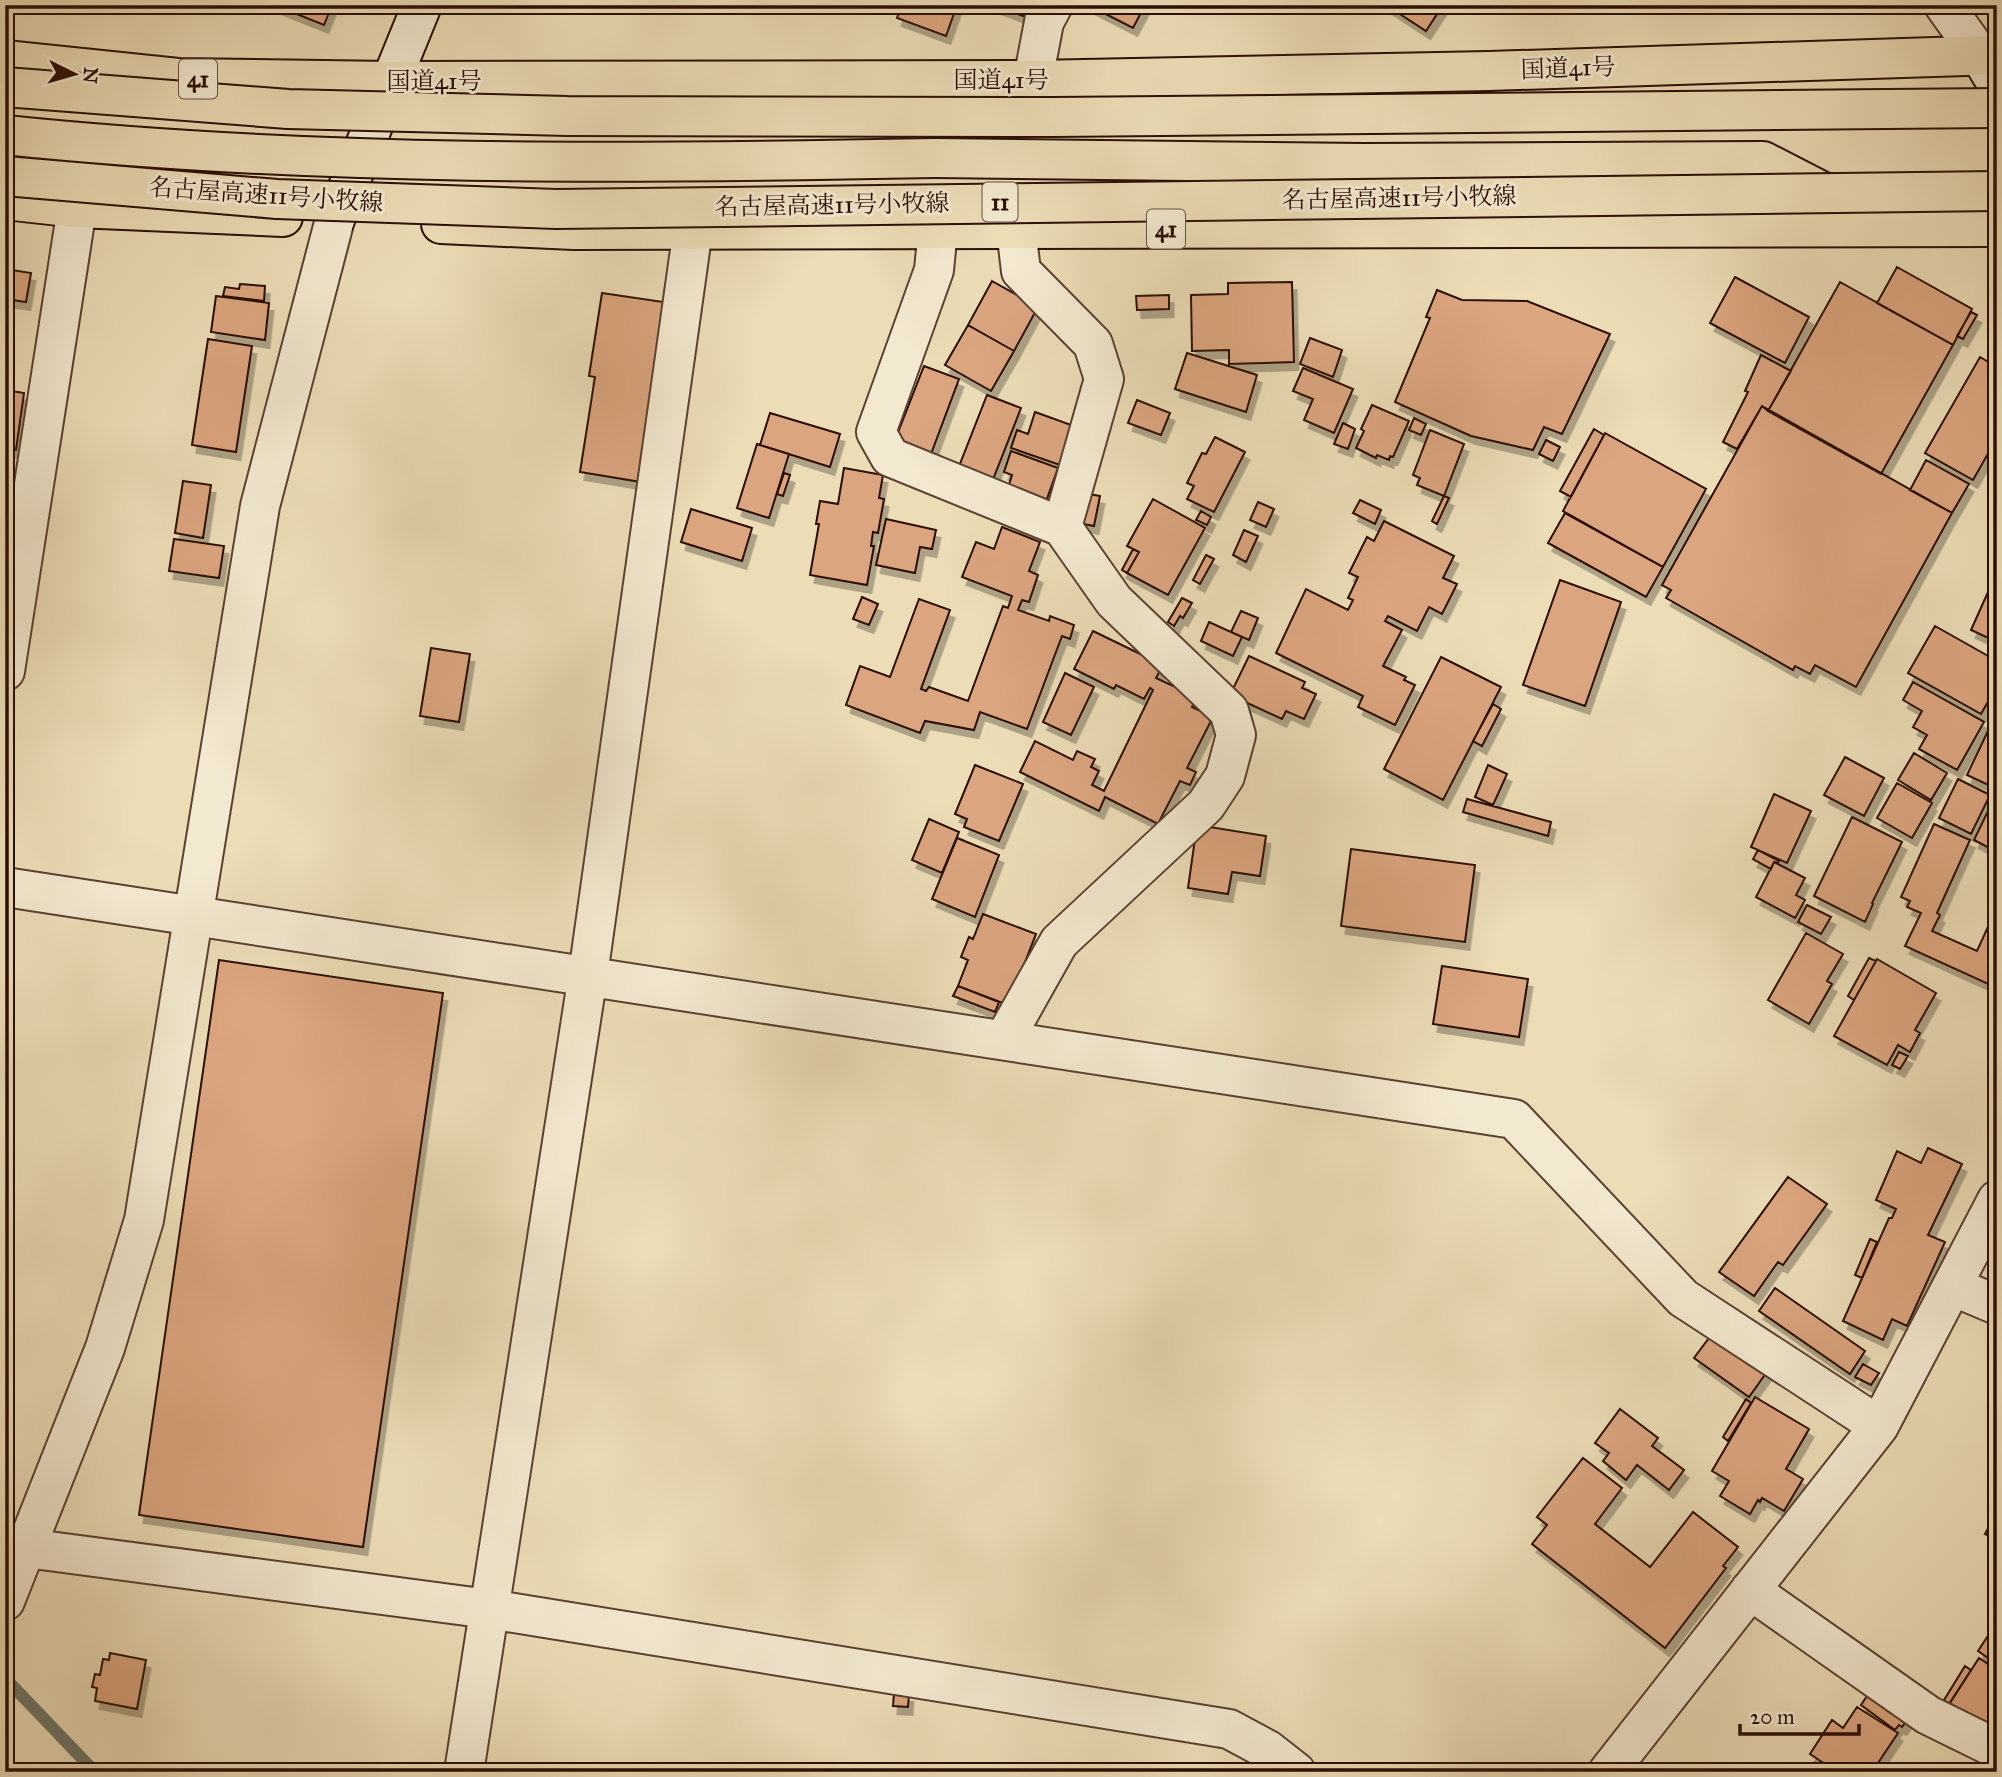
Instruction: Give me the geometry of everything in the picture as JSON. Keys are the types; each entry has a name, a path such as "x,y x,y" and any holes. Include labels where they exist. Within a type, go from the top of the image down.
{"highway":[{"name":"国道41号","path":"5,60 178,78 392,81 1033,80 1991,64"},
{"path":"5,87 288,109 568,116 1068,117 1997,108"},
{"path":"5,135 329,158 513,162 935,158 1364,163 1763,161 1827,194"},
{"name":"名古屋高速11号小牧線","path":"5,176 277,199 556,209 1997,191"},
{"name":"41","path":"5,200 77,208 574,230 1997,227"}],"street":[{"path":"5,1601 16,1545 105,1348 144,1220 260,506 335,219 422,5"},
{"path":"1033,80 1044,22 1053,5"},
{"path":"1944,5 1991,64"},
{"path":"5,671 77,208"},
{"path":"464,1772 588,975 693,229"},
{"path":"938,229 934,270 876,432 890,457 1062,527 1114,601 1228,711 1236,735 1226,776 1206,805 1059,942 1004,1040"},
{"path":"1016,229 1021,271 1093,344 1104,379 1062,527"},
{"path":"5,887 1514,1119 1683,1298 1879,1426"},
{"path":"1608,1772 1879,1426 1997,1200"},
{"path":"1952,1286 1997,1305"},
{"path":"16,1545 489,1609 1229,1729 1268,1750 1296,1772"},
{"path":"1750,1590 1928,1715 1997,1749"}],"building":[{"path":"274,5 332,5 324,25"},
{"path":"902,5 957,5 946,36 897,18"},
{"path":"994,5 1027,5 1023,16"},
{"path":"1088,5 1145,5 1133,28"},
{"path":"1386,5 1443,5 1426,31"},
{"path":"1897,267 1972,309 1953,345 1877,303"},
{"path":"5,269 31,273 26,302 5,299"},
{"path":"1735,277 1809,317 1785,363 1710,323"},
{"path":"992,281 1038,307 1014,351 968,325"},
{"path":"1292,282 1294,362 1229,364 1229,350 1192,351 1191,295 1228,294 1228,283"},
{"path":"1840,282 1953,345 1881,474 1768,411"},
{"path":"240,284 265,286 264,301 223,296 225,287 239,289"},
{"path":"1437,290 1462,300 1527,301 1610,334 1562,434 1544,427 1533,450 1471,436 1395,402 1430,318 1426,317"},
{"path":"602,293 670,303 641,482 580,472 595,377 589,376"},
{"path":"1169,295 1169,309 1137,310 1136,296"},
{"path":"216,296 269,303 265,340 211,332"},
{"path":"1971,312 1977,315 1963,339 1957,336"},
{"path":"968,325 1014,351 991,391 945,365"},
{"path":"1310,338 1342,350 1333,377 1300,364"},
{"path":"208,339 252,346 236,452 192,445"},
{"path":"1187,353 1257,375 1246,412 1175,389"},
{"path":"1761,355 1791,371 1768,411 1762,406 1737,449 1723,442 1748,392 1745,391"},
{"path":"1980,357 1997,367 1997,438 1973,480 1925,453"},
{"path":"924,366 959,379 931,454 895,440"},
{"path":"1303,368 1353,389 1334,433 1304,420 1313,399 1293,391"},
{"path":"5,390 24,393 16,450 5,449"},
{"path":"987,395 1021,408 992,482 958,469"},
{"path":"1137,400 1170,413 1161,435 1128,423"},
{"path":"1372,405 1409,421 1393,457 1390,456 1389,460 1377,455 1376,458 1356,448"},
{"path":"1762,406 1952,513 1856,687 1815,665 1810,674 1795,666 1793,670 1666,598 1671,590 1662,585"},
{"path":"1035,412 1074,426 1060,465 1011,448 1017,430 1028,434"},
{"path":"770,413 840,434 830,467 760,445"},
{"path":"1414,418 1426,424 1421,435 1409,430"},
{"path":"1343,423 1355,429 1348,449 1334,444"},
{"path":"1594,429 1604,435 1571,497 1560,491"},
{"path":"1430,430 1464,444 1444,496 1417,485 1420,478 1413,475"},
{"path":"1605,433 1706,489 1663,567 1563,511"},
{"path":"1215,437 1245,452 1214,512 1187,499 1194,486 1187,483 1202,453 1206,454"},
{"path":"1546,440 1560,447 1553,461 1539,454"},
{"path":"757,444 789,454 769,518 737,508"},
{"path":"1011,451 1058,468 1044,507 1006,494 1012,475 1004,472"},
{"path":"1926,460 1969,484 1952,513 1910,490"},
{"path":"844,468 883,475 879,498 884,499 878,533 873,532 871,546 874,546 867,585 810,575 820,501 838,504"},
{"path":"784,473 790,475 783,496 777,494"},
{"path":"183,481 211,485 203,538 175,533"},
{"path":"1084,493 1100,496 1094,526 1078,523"},
{"path":"1444,496 1449,498 1437,524 1432,521"},
{"path":"1153,499 1205,528 1168,595 1127,573 1139,552 1127,546"},
{"path":"1360,500 1381,510 1375,524 1353,513"},
{"path":"1258,502 1274,509 1266,527 1250,520"},
{"path":"691,509 752,528 742,561 681,542"},
{"path":"1201,511 1211,517 1207,525 1196,520"},
{"path":"1565,513 1663,567 1646,597 1548,543"},
{"path":"886,519 936,530 932,549 920,547 915,573 876,565"},
{"path":"1384,521 1454,556 1443,578 1457,584 1442,614 1429,607 1417,631 1388,616 1385,621 1402,630 1383,666 1406,677 1404,680 1415,685 1395,725 1358,707 1363,696 1276,653 1306,589 1348,610 1353,600 1348,598 1358,577 1349,573 1367,537 1374,541"},
{"path":"1002,527 1040,542 1029,571 1038,575 1029,602 1022,600 1018,610 1049,621 1050,616 1074,625 1070,639 1062,636 1027,729 980,712 974,730 925,721 920,733 846,705 860,666 890,677 919,599 950,610 921,689 926,691 929,687 968,701 1003,606 1008,608 1012,596 962,577 976,542 994,549"},
{"path":"1244,530 1258,536 1246,562 1233,555"},
{"path":"174,539 224,546 219,578 169,571"},
{"path":"1133,549 1139,552 1127,573 1122,570"},
{"path":"1206,555 1214,559 1200,584 1193,580"},
{"path":"1997,572 1997,642 1971,630"},
{"path":"1560,580 1621,602 1585,706 1523,685"},
{"path":"862,597 878,604 869,625 853,619"},
{"path":"1182,598 1192,603 1183,618 1180,616 1174,626 1168,622"},
{"path":"1241,611 1258,618 1249,640 1231,632"},
{"path":"1209,622 1242,637 1233,656 1201,641"},
{"path":"1935,626 1997,661 1997,686 1981,714 1908,673"},
{"path":"1093,631 1163,665 1156,678 1197,697 1192,707 1213,717 1187,768 1196,772 1190,785 1180,781 1158,824 1105,797 1099,811 1020,772 1035,741 1073,760 1077,751 1095,759 1091,767 1099,771 1092,785 1104,791 1153,690 1150,688 1144,699 1116,685 1114,689 1074,669"},
{"path":"431,648 470,654 459,722 420,716"},
{"path":"1249,656 1305,682 1302,688 1316,694 1304,719 1286,711 1282,719 1230,695"},
{"path":"1441,657 1501,687 1443,800 1384,769"},
{"path":"1065,673 1094,687 1071,735 1043,722"},
{"path":"1913,682 1984,722 1957,770 1919,749 1927,735 1913,727 1922,711 1903,700"},
{"path":"1493,704 1501,709 1482,746 1473,741"},
{"path":"1997,712 1997,789 1967,775"},
{"path":"1914,753 1947,773 1931,800 1898,780"},
{"path":"1845,757 1884,778 1864,816 1824,795"},
{"path":"975,765 1023,784 999,841 964,827 967,819 955,814"},
{"path":"1488,765 1507,774 1493,805 1475,797"},
{"path":"1958,779 1990,795 1971,834 1939,818"},
{"path":"1897,783 1932,803 1912,838 1877,818"},
{"path":"1774,794 1811,811 1787,863 1751,847"},
{"path":"1467,799 1551,822 1548,836 1463,812"},
{"path":"1987,813 1997,818 1997,852 1974,840"},
{"path":"1852,817 1902,842 1865,922 1814,896"},
{"path":"929,819 959,832 942,873 912,860"},
{"path":"1934,824 1970,840 1937,913 1940,915 1932,931 1977,951 1997,907 1997,988 1905,946 1921,913 1907,907 1910,901 1901,897"},
{"path":"1197,825 1266,836 1260,876 1232,872 1228,894 1188,888"},
{"path":"957,838 999,855 975,917 932,899"},
{"path":"1351,849 1475,865 1465,942 1341,926"},
{"path":"1758,850 1779,861 1778,863 1774,862 1771,869 1753,859"},
{"path":"1774,862 1805,878 1796,895 1805,900 1795,918 1756,897"},
{"path":"1807,905 1831,917 1821,934 1798,922"},
{"path":"983,914 1036,934 1008,1005 958,986 968,960 961,957 969,937 973,939"},
{"path":"1806,933 1843,954 1827,981 1832,984 1809,1024 1768,1000"},
{"path":"1869,958 1876,961 1854,1000 1848,996"},
{"path":"1877,959 1936,993 1915,1030 1920,1033 1910,1052 1898,1045 1887,1065 1834,1036"},
{"path":"219,960 443,993 363,1547 139,1515"},
{"path":"1442,966 1528,979 1519,1037 1433,1024"},
{"path":"958,986 999,1002 995,1012 953,996"},
{"path":"1899,1052 1908,1056 1900,1069 1892,1065"},
{"path":"1928,1148 1962,1164 1928,1235 1945,1242 1907,1326 1892,1319 1883,1340 1843,1321 1889,1218 1892,1218 1896,1209 1876,1200 1897,1151 1921,1163"},
{"path":"1788,1177 1827,1204 1783,1265 1778,1262 1754,1296 1719,1272"},
{"path":"1870,1239 1877,1242 1862,1278 1855,1275"},
{"path":"1775,1288 1865,1351 1850,1374 1759,1311"},
{"path":"1715,1330 1769,1369 1749,1397 1694,1358"},
{"path":"1863,1364 1879,1373 1871,1385 1855,1377"},
{"path":"1755,1397 1809,1429 1786,1469 1803,1479 1784,1511 1762,1498 1750,1514 1720,1496 1729,1481 1712,1471"},
{"path":"1746,1399 1751,1403 1728,1441 1723,1437"},
{"path":"1620,1409 1658,1438 1652,1446 1684,1470 1669,1490 1637,1465 1626,1480 1603,1461 1609,1453 1595,1443"},
{"path":"1583,1458 1622,1488 1595,1524 1650,1567 1693,1512 1738,1547 1723,1566 1726,1568 1665,1648 1532,1544 1547,1525 1537,1517"},
{"path":"1997,1511 1997,1540 1985,1534"},
{"path":"1997,1622 1997,1664 1978,1651"},
{"path":"110,1653 146,1660 137,1709 95,1701 97,1688 92,1687 95,1674 100,1675 103,1659 109,1660"},
{"path":"1979,1658 1997,1670 1997,1734 1950,1703"},
{"path":"1965,1666 1971,1670 1949,1704 1944,1700"},
{"path":"1871,1690 1908,1719 1902,1727 1899,1725 1895,1730 1861,1705"},
{"path":"894,1693 909,1694 908,1707 893,1706"},
{"path":"1857,1707 1898,1733 1872,1772 1837,1772 1810,1754 1832,1720 1843,1728"}],"waterway":[{"path":"5,1678 95,1772"}]}
